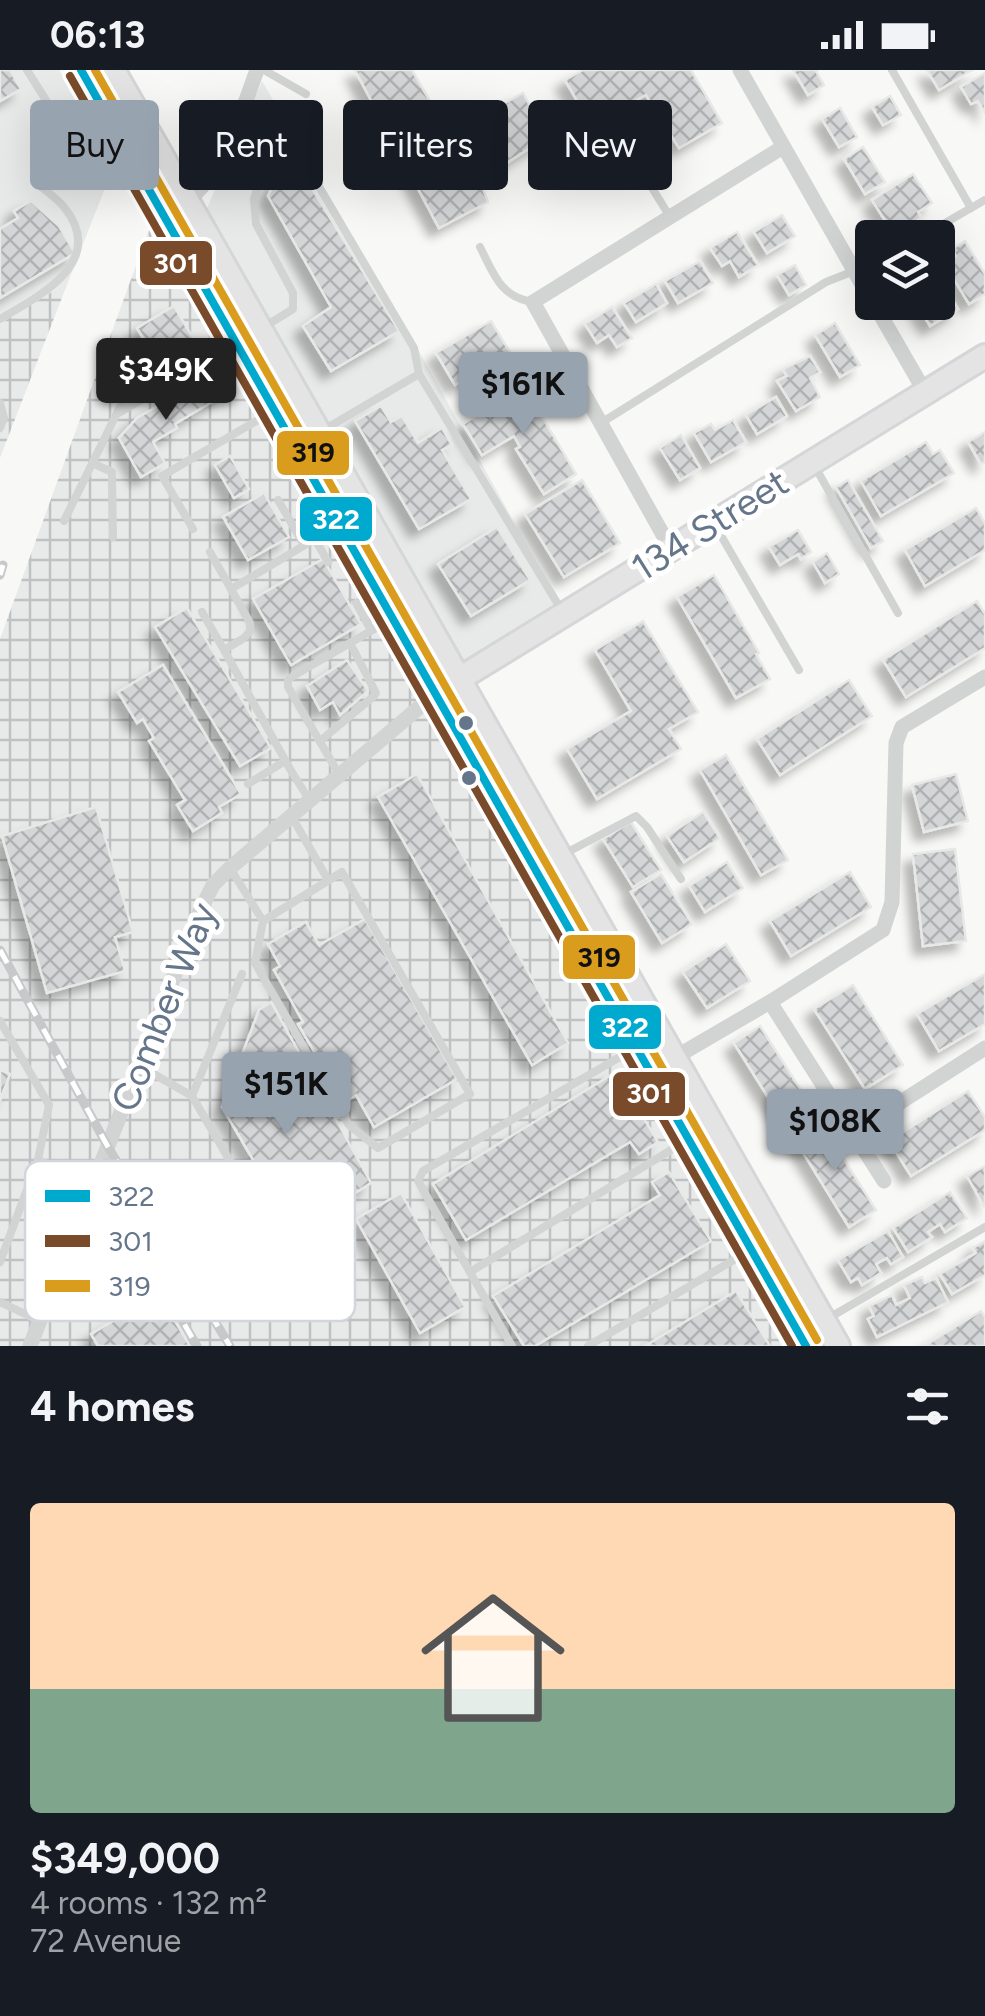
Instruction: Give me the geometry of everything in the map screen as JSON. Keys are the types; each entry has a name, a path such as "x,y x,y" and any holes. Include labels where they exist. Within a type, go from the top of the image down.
{"main road":[{"path":"80,70 97,100"},
{"path":"113,70 838,1346"},
{"path":"146,190 228,348 274,411 338,525 382,624 435,694 803,1340"},
{"name":"134 Street","path":"435,694 985,356"}],"street":[{"path":"247,100 260,70"},
{"path":"740,70 854,270"},
{"path":"671,549 533,302 783,147"},
{"path":"187,201 199,190"},
{"path":"883,320 925,392"},
{"path":"650,1072 770,1002 886,926 892,902 896,743 902,727 985,677"},
{"name":"Comber Way","path":"102,1161 213,885 435,694"},
{"path":"770,1002 884,1182"},
{"path":"854,1132 985,1048"},
{"name":"Comber Way","path":"30,1346 40,1321"}],"lane":[{"path":"27,70 46,100"},
{"path":"260,70 306,94"},
{"path":"892,70 971,208"},
{"path":"0,319 65,276 76,258 76,230 64,207 45,190"},
{"path":"116,414 292,309 293,292 256,224 257,190"},
{"path":"321,190 414,348 420,374 564,614"},
{"path":"653,190 670,218"},
{"path":"951,220 985,200"},
{"path":"480,247 505,292 518,300 533,302"},
{"path":"601,423 826,282 854,270"},
{"path":"64,521 138,368"},
{"path":"319,432 420,374"},
{"path":"0,404 4,418 0,428"},
{"path":"193,529 162,476 274,411"},
{"path":"812,462 898,613"},
{"path":"92,464 112,472 113,537"},
{"path":"278,500 304,546"},
{"path":"714,523 799,670"},
{"path":"230,589 338,525"},
{"path":"315,539 328,562"},
{"path":"210,552 250,623 244,638 224,650"},
{"path":"340,776 288,680 382,624 356,602"},
{"path":"202,612 310,801"},
{"path":"320,741 376,692 350,643"},
{"path":"248,784 285,761"},
{"path":"292,816 328,880"},
{"path":"560,856 636,816 681,879"},
{"path":"230,868 263,921 255,963 349,1124 378,1148 470,1094 342,872 263,921"},
{"path":"192,1096 242,974"},
{"path":"0,1021 49,1105 38,1160"},
{"path":"512,1346 418,1181 419,1176 636,1048"},
{"path":"140,1066 192,1096 230,1161"},
{"path":"470,1272 712,1124"},
{"path":"0,1262 25,1195"},
{"path":"803,1340 824,1321 985,1227"},
{"path":"588,1346 775,1236"},
{"path":"0,1302 25,1313"}],"shaded area":[{"path":"0,70 59,70 76,100 30,100 30,190 104,190 68,282 0,324"},
{"path":"262,81 273,100 254,100"},
{"path":"323,186 560,604 462,672 204,215 215,190 323,190"},
{"path":"150,227 782,1346 0,1346 0,639"},
{"path":"68,282 0,458 0,324"}],"building":[{"path":"0,70 10,70 21,89 0,101"},
{"path":"355,70 412,70 429,100 371,100"},
{"path":"583,70 691,70 722,123 679,148 672,137 672,100 649,100 646,95 637,100 577,100 565,80"},
{"path":"793,70 818,70 824,85 808,95"},
{"path":"927,70 972,70 939,90"},
{"path":"985,73 985,113 978,101 971,104 961,87"},
{"path":"523,93 528,102 528,149 508,162 508,101"},
{"path":"890,96 901,115 883,125 872,107"},
{"path":"840,108 857,137 839,147 822,119"},
{"path":"863,147 885,182 865,194 844,159"},
{"path":"913,174 932,203 918,212 921,218 918,220 885,220 872,200"},
{"path":"271,190 313,190 399,331 331,371 303,326 331,307 268,196"},
{"path":"419,190 484,190 488,202 439,228"},
{"path":"31,201 59,226 75,253 0,298 0,229 18,218 14,211"},
{"path":"782,215 795,236 767,253 754,232"},
{"path":"737,232 758,265 739,277 730,261 722,266 710,248"},
{"path":"965,241 985,274 985,294 969,304 955,281 955,247"},
{"path":"700,261 713,283 678,303 665,281"},
{"path":"795,265 806,285 789,295 777,275"},
{"path":"656,284 667,303 636,322 624,303"},
{"path":"174,306 196,343 148,371 132,344 143,338 137,328"},
{"path":"612,307 632,338 617,347 609,335 597,343 585,324"},
{"path":"491,321 510,352 455,385 436,353"},
{"path":"835,323 860,365 840,377 815,335"},
{"path":"810,356 820,372 810,378 820,397 796,411 777,381 787,376 783,369"},
{"path":"214,374 225,394 153,442 165,463 141,477 119,438 137,418"},
{"path":"527,385 576,474 544,494 516,449 520,447 514,436 482,455 463,424"},
{"path":"776,397 787,416 757,434 746,415"},
{"path":"381,406 391,422 402,416 418,443 442,428 452,445 442,450 471,499 419,529 355,421"},
{"path":"733,420 746,442 711,462 694,433 711,424 715,430"},
{"path":"985,432 985,462 981,464 968,442"},
{"path":"681,435 700,468 680,480 660,448"},
{"path":"926,442 933,454 940,450 954,473 881,516 861,481"},
{"path":"230,456 249,489 234,498 215,465"},
{"path":"582,480 620,543 564,577 525,514"},
{"path":"848,480 883,541 871,548 836,487"},
{"path":"264,493 289,537 248,560 223,517"},
{"path":"976,508 985,523 985,550 925,586 905,550"},
{"path":"497,527 530,580 471,616 438,564"},
{"path":"798,530 811,552 801,559 798,554 780,565 769,547"},
{"path":"827,553 839,574 825,583 813,562"},
{"path":"323,559 361,624 291,665 253,599"},
{"path":"714,575 770,679 736,698 677,597"},
{"path":"977,601 985,614 985,648 906,697 883,660"},
{"path":"187,608 271,748 240,766 155,627"},
{"path":"643,621 698,712 669,729 681,749 597,799 567,749 631,711 595,650"},
{"path":"347,660 368,691 340,715 333,702 320,710 307,686"},
{"path":"163,665 241,794 219,807 222,813 193,831 177,805 185,800 149,741 154,738 143,719 137,723 118,692"},
{"path":"849,680 872,716 780,775 757,739"},
{"path":"726,755 788,860 761,875 700,770"},
{"path":"417,774 568,1043 532,1065 378,797"},
{"path":"956,774 968,821 924,832 912,785"},
{"path":"96,807 133,932 115,937 125,971 47,993 2,836"},
{"path":"703,812 720,838 684,862 667,836"},
{"path":"631,822 661,870 633,887 603,839"},
{"path":"955,849 966,941 923,946 913,854"},
{"path":"727,862 743,888 705,912 689,886"},
{"path":"850,872 871,907 791,956 770,921"},
{"path":"661,874 692,924 662,943 631,892"},
{"path":"365,919 457,1079 374,1127 356,1095 344,1103 298,1024 303,1022 274,970 280,966 268,944 306,922 319,945"},
{"path":"726,944 750,981 707,1008 683,972"},
{"path":"985,974 985,1024 939,1051 917,1014"},
{"path":"853,985 903,1065 865,1089 814,1009"},
{"path":"271,1002 371,1183 355,1193 355,1161 254,1161 222,1107 259,1010"},
{"path":"760,1026 817,1115 790,1132 734,1043"},
{"path":"0,1070 10,1074 0,1101"},
{"path":"616,1072 658,1142 639,1154 630,1142 466,1240 433,1184"},
{"path":"968,1091 985,1117 985,1130 911,1176 889,1141"},
{"path":"820,1121 876,1210 849,1227 794,1138"},
{"path":"985,1166 985,1205 984,1206 967,1176"},
{"path":"669,1172 711,1241 535,1346 524,1346 493,1296 660,1195 652,1182"},
{"path":"950,1192 967,1218 945,1232 940,1224 928,1232 932,1237 908,1252 893,1228"},
{"path":"401,1193 465,1307 420,1333 356,1219"},
{"path":"888,1231 903,1257 891,1264 887,1258 876,1264 881,1273 862,1285 858,1278 851,1282 838,1260"},
{"path":"985,1241 985,1275 952,1294 940,1274 976,1253 973,1248"},
{"path":"922,1277 925,1283 936,1278 948,1302 877,1337 868,1319 874,1316 869,1306 892,1295 896,1305 910,1298 904,1285"},
{"path":"736,1291 770,1346 645,1346"},
{"path":"981,1311 985,1317 985,1346 924,1346"},
{"path":"113,1321 175,1321 190,1346 98,1346 91,1334"}],"railway":[{"path":"0,575 3,565"},
{"path":"0,950 117,1161"},
{"path":"182,1321 197,1346"},
{"path":"215,1321 230,1346"}],"transit line":[{"name":"322","path":"81,70 806,1346"},
{"name":"319","path":"95,70 817,1340"},
{"name":"301","path":"70,76 792,1346"}]}
